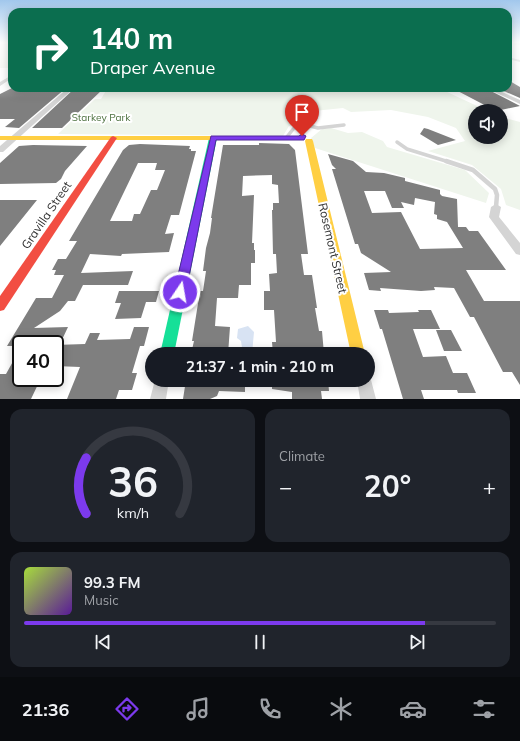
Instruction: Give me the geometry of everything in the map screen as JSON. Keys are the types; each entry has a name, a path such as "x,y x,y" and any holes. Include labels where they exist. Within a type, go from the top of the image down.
{"street":[{"path":"0,150 66,92"},
{"path":"498,92 520,102"},
{"path":"0,138 286,138"},
{"name":"Gravilla Street","path":"0,306 113,138"},
{"path":"168,347 213,138"},
{"name":"Rosemont Street","path":"286,138 305,138 356,347"},
{"path":"496,207 494,218 520,251"},
{"path":"158,399 161,387"},
{"path":"365,387 368,399"}],"lane":[{"path":"286,138 294,128 310,126 318,128 344,125"},
{"path":"397,142 407,149 473,170 495,189 497,195 496,207"}],"green space":[{"path":"0,62 8,62 8,68 0,68"},
{"name":"Starkey Park","path":"105,92 447,92 473,104 468,104 468,144 508,144 508,119 520,122 520,210 506,205 501,189 472,165 428,151 465,141 456,128 428,117 391,110 351,112 343,108 304,112 308,122 289,126 283,136 58,134 95,99 101,99"},
{"path":"331,128 348,133 362,132 383,141 387,147 465,170 489,193 486,203 315,148 311,138 322,129"}],"water":[{"path":"248,326 254,332 253,347 242,347 241,341 237,338 238,329"}],"building":[{"path":"512,82 520,87 520,98 506,92 512,92"},
{"path":"8,90 8,92 61,92 19,128 5,127 15,119 0,119 0,94"},
{"path":"71,92 100,92 62,128 32,128"},
{"path":"460,92 493,92 520,106 508,108 508,104 483,104"},
{"path":"424,128 456,140 438,145 420,134"},
{"path":"259,143 289,144 295,150 308,254 301,254 304,275 312,275 317,308 315,308 319,331 322,331 323,347 272,347 272,342 276,342 274,310 264,310 264,291 270,291 269,274 277,273 276,254 273,254 272,210 273,203 279,203 278,185 272,184 272,175 243,176 242,196 254,195 252,243 254,243 255,263 251,263 251,285 239,285 238,298 217,298 215,326 230,327 229,347 193,347 194,341 192,341 200,291 203,291 206,271 203,271 206,248 210,233 211,218 223,145 259,145"},
{"path":"140,144 190,146 189,149 191,149 191,151 196,151 179,215 171,215 165,234 174,233 169,252 122,254 121,256 90,254 81,273 133,271 128,285 83,285 75,301 68,301 60,311 34,328 68,327 64,336 14,335 36,298 52,298 64,275 54,275 56,270 52,270 58,259 66,259 77,241 69,241 123,150 129,145","holes":["138,163 157,163 155,170 165,170 157,190 151,190 140,214 134,214 132,221 110,221"]},
{"path":"19,146 87,146 65,171 61,179 56,183 0,184 0,163"},
{"path":"328,154 353,161 366,172 384,173 405,178 405,181 440,190 440,194 442,196 457,199 458,227 466,227 469,231 478,231 506,270 466,270 484,301 520,301 520,385 512,372 503,372 474,317 470,317 454,288 434,287 435,290 421,291 380,288 381,291 369,290 364,273 391,272 361,253 358,244 355,244 332,169 336,169 332,165","holes":["364,191 385,191 392,208 404,208 401,202 414,205 415,198 435,202 434,214 437,215 437,219 447,222 463,248 420,249 401,212 372,213"]},
{"path":"0,200 37,200 0,246"},
{"path":"119,291 159,291 156,302 146,302 141,318 115,319 121,303 115,303"},
{"path":"374,310 388,310 389,313 431,310 440,329 413,329 423,357 446,356 453,373 467,373 476,393 458,393 457,390 421,390 424,399 403,399 382,329 380,329"},
{"path":"134,327 149,327 144,346 140,346 132,373 137,373 132,390 119,390 116,399 67,399 80,367 64,366 64,345 85,344 90,333 100,333 97,340 130,339"},
{"path":"436,330 451,330 462,351 444,351"},
{"path":"12,338 12,346 7,346"},
{"path":"12,363 12,387 37,387 31,399 0,399 0,374 6,374"},
{"path":"185,387 245,387 245,392 219,391 217,396 210,399 183,399"},
{"path":"272,387 329,387 329,391 321,391 322,399 292,399 292,392 272,389"}],"traffic: fast":[{"path":"168,347 213,138"}],"traffic: slow":[{"path":"0,138 302,138"},
{"path":"309,141 356,347"}],"traffic: jam":[{"path":"0,306 113,138"}],"route":[{"path":"180,292 213,138 302,138 302,136"}]}
